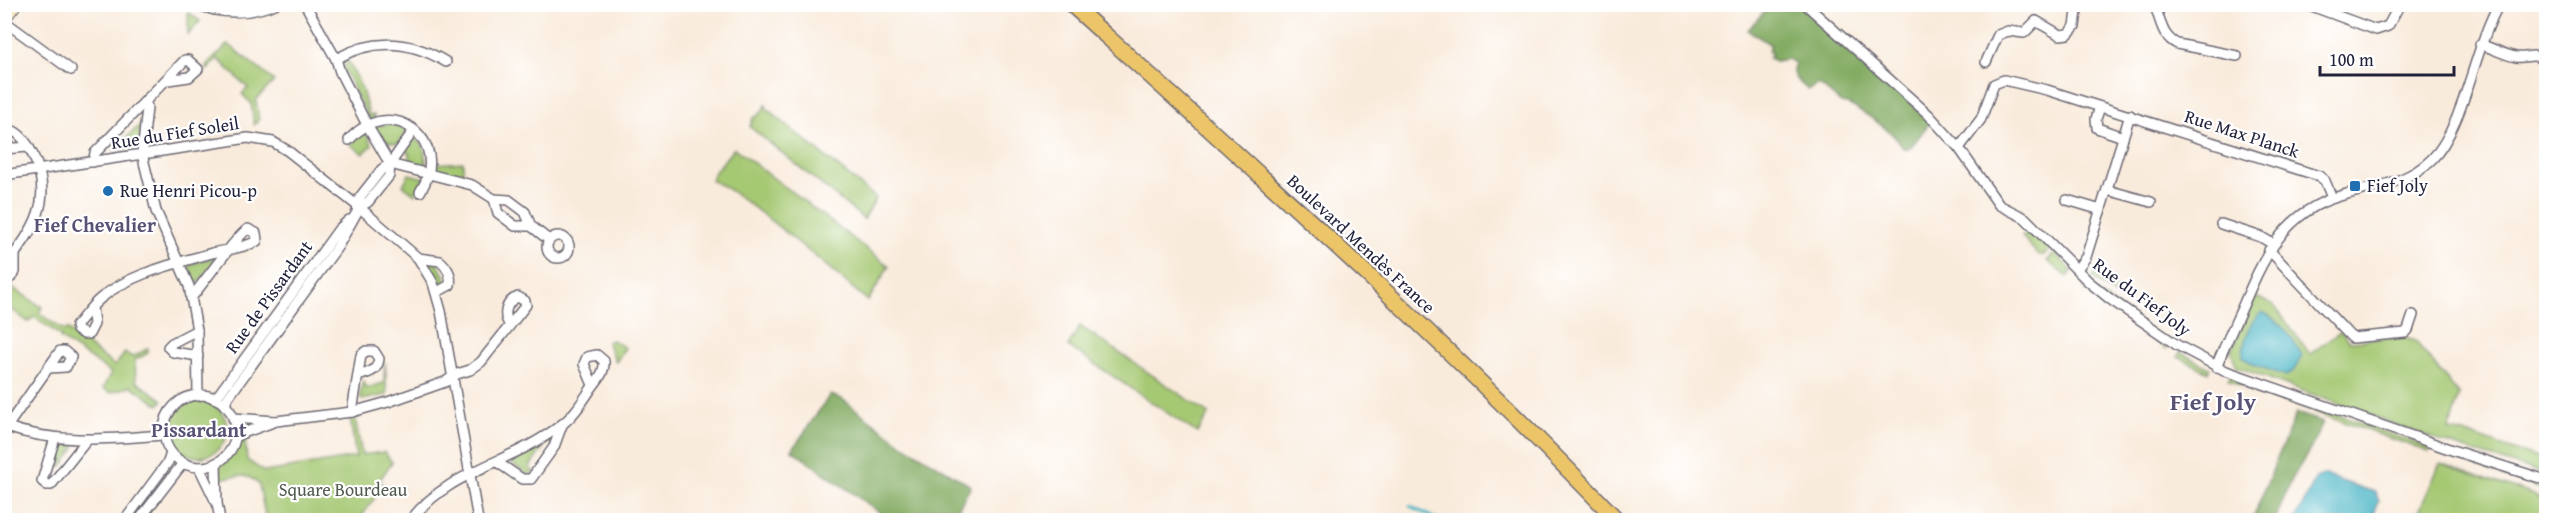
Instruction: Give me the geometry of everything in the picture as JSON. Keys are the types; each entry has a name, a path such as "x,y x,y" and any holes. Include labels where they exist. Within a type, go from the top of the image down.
{"main road":[{"path":"4,19 14,4"},
{"name":"Boulevard Mendès France","path":"1071,4 1447,349 1617,520"},
{"name":"Boulevard Mendès France","path":"1079,4 1387,285 1513,405 1625,520"}],"street":[{"path":"196,4 218,11 238,12 275,4"},
{"path":"305,4 336,59 340,72 367,125 390,164 472,185 494,199 509,200 525,212 531,226 549,240"},
{"name":"Rue du Fief Joly","path":"1805,4 1928,114 1959,148 1995,202 2025,219 2110,299 2177,345 2216,367 2438,446 2547,480"},
{"path":"1986,63 1998,35 2008,31 2024,33 2036,21 2060,35 2068,34 2075,26 2078,4"},
{"path":"2154,4 2164,34 2169,40 2177,44 2237,56"},
{"path":"2306,4 2376,30 2388,26 2400,4"},
{"path":"2216,367 2271,247 2296,219 2332,198 2393,183 2415,173 2442,147 2456,118 2480,44 2499,4"},
{"path":"4,19 71,70"},
{"path":"336,59 363,48 393,43 419,48 446,62"},
{"path":"2480,44 2516,57 2531,55 2547,64"},
{"path":"93,162 95,153 168,80"},
{"name":"Rue Max Planck","path":"1959,148 1981,119 1992,87 2000,80 2047,90 2319,176 2325,181 2332,198"},
{"path":"146,102 142,154 156,211 179,262 191,298 198,356 198,396"},
{"path":"2100,106 2096,119 2097,128 2123,137"},
{"path":"2077,269 2083,264 2130,116"},
{"path":"349,140 367,125 376,121 392,120 406,124 423,140 429,153 429,174 420,192"},
{"path":"4,133 14,130 28,147 39,170 43,188 40,211 34,226 4,268"},
{"name":"Rue de Pissardant","path":"225,406 227,399 338,246 359,207 360,197 382,169 390,164 414,130"},
{"name":"Rue du Fief Soleil","path":"4,175 248,138 266,140 288,151 359,207 418,258 429,275 436,292 478,520"},
{"path":"4,149 28,147"},
{"path":"2107,190 2151,202"},
{"path":"494,199 498,213 515,226 531,226"},
{"path":"2067,200 2101,210"},
{"name":"Rue de Pissardant","path":"213,398 219,394 339,229 353,216"},
{"path":"2221,224 2260,237 2352,338 2404,333 2408,330 2413,315"},
{"path":"92,307 123,284 179,262 230,249 191,298"},
{"path":"4,277 10,278 15,272 15,254"},
{"name":"Rue du Fief Soleil","path":"418,258 440,261 449,272 450,285 436,292"},
{"path":"232,418 276,421 352,412 388,402 453,378 481,362 510,325"},
{"path":"196,330 168,347 173,352 198,356"},
{"path":"49,368 5,428 55,438 87,440 164,435"},
{"path":"352,412 358,376"},
{"path":"498,462 522,479 531,479 554,447 562,425 593,385"},
{"path":"198,396 213,398 225,406 232,418 235,436 230,450 216,463 199,467 183,463 171,453 164,435 166,419 182,400 198,396"},
{"path":"235,436 276,421"},
{"path":"412,520 438,492 498,462 562,425"},
{"path":"55,438 42,481 47,485 51,485 87,440"},
{"path":"126,520 168,462 171,453"},
{"path":"139,520 183,463"},
{"path":"216,463 217,503 220,520"},
{"path":"48,465 62,470"},
{"path":"199,467 217,503"},
{"path":"147,492 156,498"}],"green space":[{"path":"1770,5 1801,5 1931,121 1910,148 1903,148 1893,135 1875,121 1856,108 1841,103 1819,84 1808,90 1796,79 1793,69 1795,64 1788,59 1775,61 1769,58 1772,54 1768,51 1771,45 1748,30"},
{"path":"188,12 200,21 188,35"},
{"path":"228,44 274,81 256,100 259,120 254,125 251,103 242,94 248,88 218,59 207,70 206,66"},
{"path":"347,58 362,89 369,115 374,115 375,118 369,120 344,69"},
{"path":"766,105 767,109 876,198 864,219 750,127 753,118 760,114"},
{"path":"141,124 139,144 130,149 114,150"},
{"path":"393,124 408,130 398,144 379,142 372,126"},
{"path":"365,130 372,145 363,154 350,144"},
{"path":"416,138 424,147 427,170 410,166 409,154 405,149"},
{"path":"734,148 889,266 868,301 763,215 722,186 711,181 714,173"},
{"path":"463,162 463,176 433,169 434,164"},
{"path":"409,174 425,178 415,194 403,185"},
{"path":"2031,228 2050,250 2044,255 2038,255 2022,236"},
{"path":"2055,253 2072,271 2067,277 2047,261"},
{"path":"214,257 216,260 197,284 193,282 189,265"},
{"path":"431,263 438,264 446,279 444,284 438,283 430,267"},
{"path":"2095,273 2119,292 2115,296 2092,277"},
{"path":"5,283 42,307 39,313 65,331 67,329 115,366 125,353 133,357 148,348 148,353 135,360 136,381 163,400 159,405 131,386 110,393 103,388 111,373 34,317 28,322 5,304"},
{"path":"2086,284 2169,344 2166,349 2083,288"},
{"path":"2256,297 2273,304 2310,354 2341,331 2350,341 2402,337 2415,341 2459,395 2449,430 2546,461 2546,475 2446,443 2237,367 2231,352"},
{"path":"1080,326 1209,414 1197,433 1068,346"},
{"path":"613,340 625,348 616,362 607,342"},
{"path":"2180,352 2210,368 2208,372 2178,357"},
{"path":"385,362 387,395 362,400 360,396 363,379 366,388 384,383"},
{"path":"2230,376 2430,448 2429,452 2251,390 2228,380"},
{"path":"830,395 842,399 902,444 971,486 952,520 890,520 792,450"},
{"path":"199,401 214,406 222,414 227,429 222,444 214,452 199,457 184,452 176,444 171,429 176,414 184,406"},
{"path":"2296,413 2323,422 2311,448 2293,477 2275,520 2252,520"},
{"name":"Square Bourdeau","path":"355,417 362,455 384,452 392,462 379,481 384,485 359,520 266,520 259,485 255,481 246,476 219,479 219,466 230,457 239,436 245,437 247,460 265,472 356,457 350,418"},
{"path":"550,437 553,445 547,442 529,468 535,472 528,475 511,463 512,457"},
{"path":"60,443 74,444 75,448 62,466 53,461"},
{"path":"2441,451 2546,484 2546,491 2440,454"},
{"path":"2440,464 2546,499 2546,520 2415,520"}],"water":[{"path":"2262,312 2275,320 2290,336 2302,356 2293,372 2286,376 2257,366 2243,358 2248,333"},
{"path":"2323,475 2375,492 2379,501 2372,520 2295,520 2316,478"}],"waterway":[{"path":"1410,506 1438,520"},
{"path":"1541,520 1546,516 1561,520"}],"place":[{"name":"Fief Joly","path":"2355,186"},
{"name":"Rue Henri Picou-p","path":"108,191"}],"district":[{"name":"Fief Chevalier","path":"95,225"},
{"name":"Fief Joly","path":"2213,402"},
{"name":"Pissardant","path":"199,430"}]}
